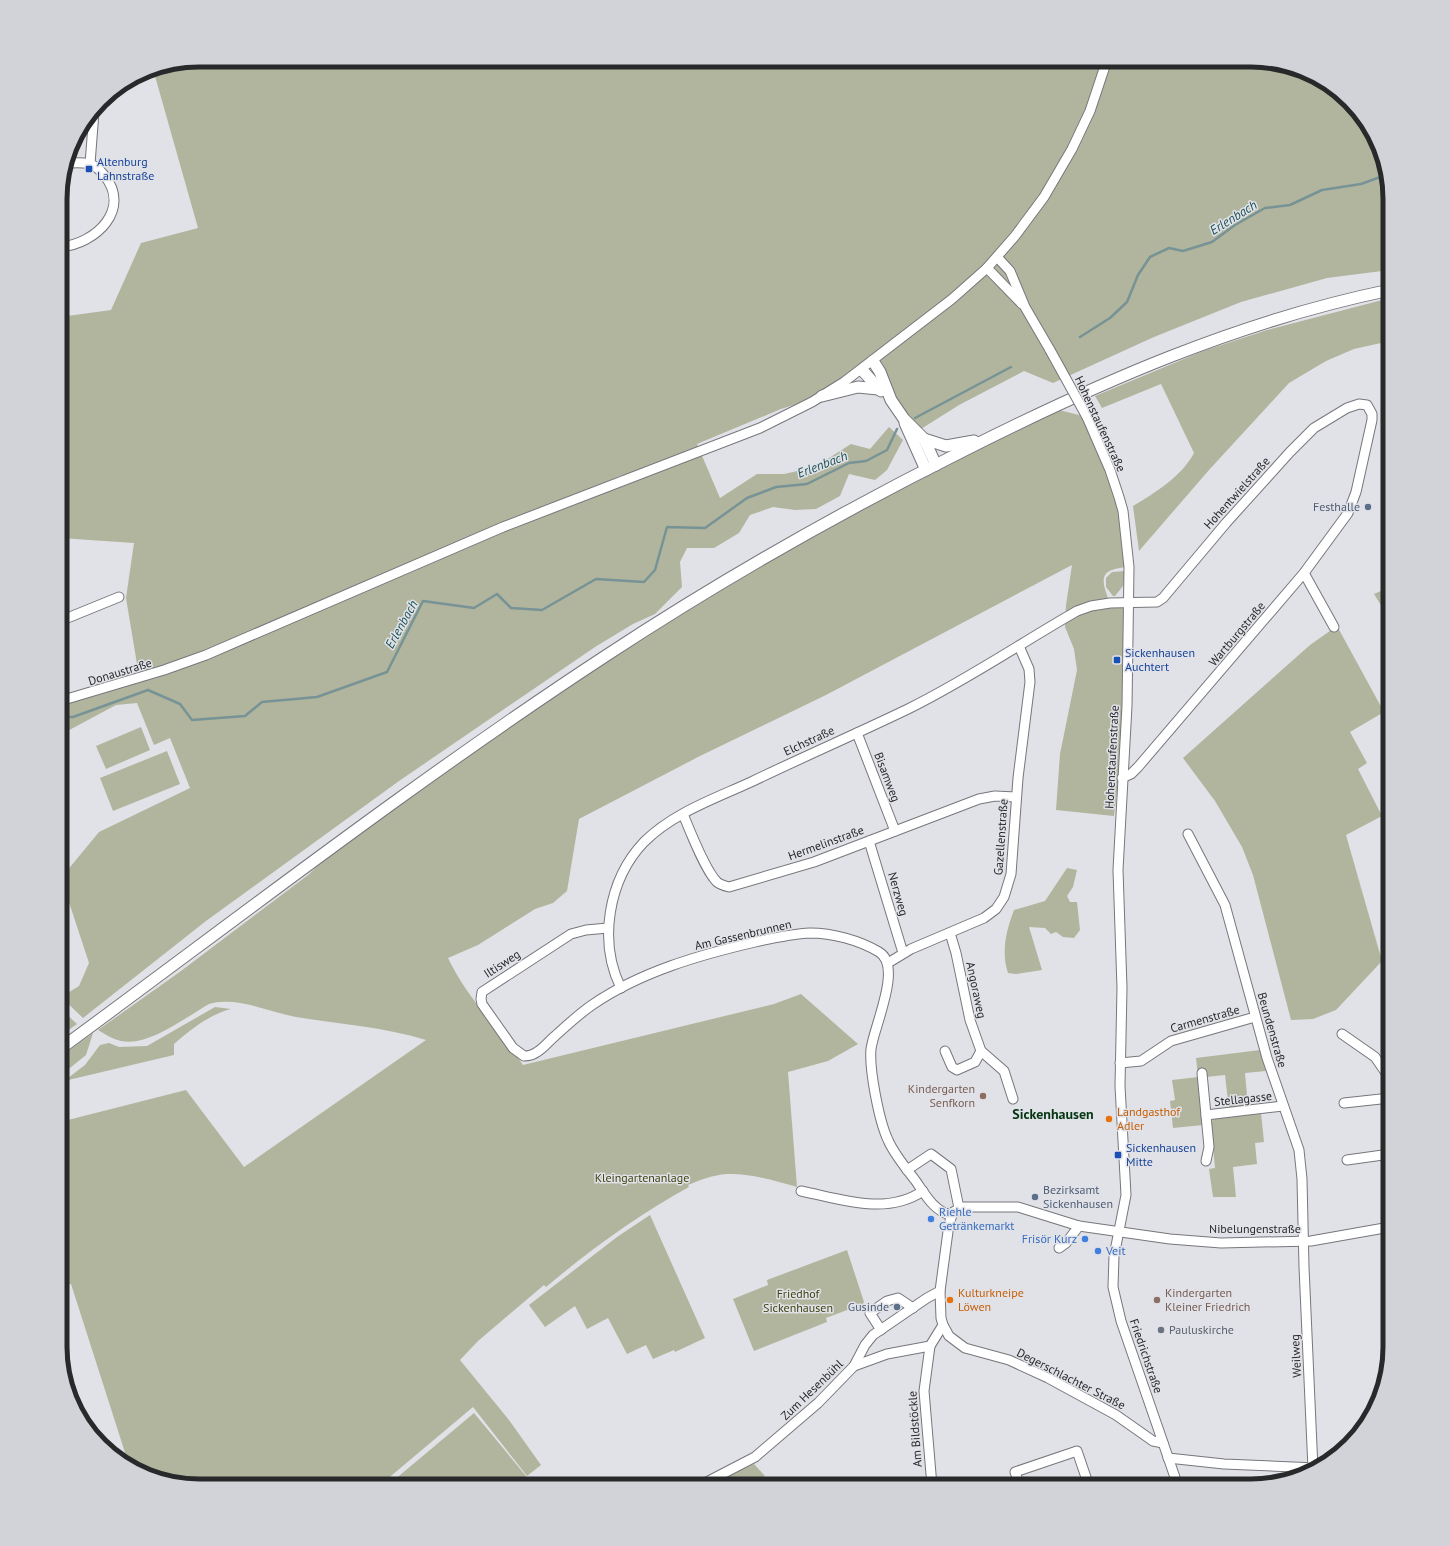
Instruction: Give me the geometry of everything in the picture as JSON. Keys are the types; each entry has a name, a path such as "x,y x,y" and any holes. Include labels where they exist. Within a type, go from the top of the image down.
{"main road":[{"path":"67,1044 395,801 571,678 633,638 763,559 926,470 990,437 1133,371 1205,342 1290,314 1383,292"},
{"path":"873,361 880,372 891,400 904,419 924,439 936,465"},
{"path":"862,370 878,389 891,400"},
{"path":"822,396 858,387 878,389"},
{"path":"904,419 913,443 926,470"},
{"path":"924,439 946,446 990,437"}],"street":[{"name":"Donaustraße","path":"67,699 164,670 213,652 496,530 760,428 822,396 862,370 944,306 986,268 1030,218 1058,175 1084,123 1105,67"},
{"path":"90,164 93,119"},
{"path":"67,246 75,244 95,234 103,226 112,213 114,197 112,188 101,172 90,164 72,163"},
{"name":"Hohenstaufenstraße","path":"997,256 1010,271 1025,307 1087,418 1110,470 1123,511 1129,562 1127,706 1118,870 1122,988 1120,1102 1126,1195 1119,1231"},
{"name":"Hohenstaufenstraße","path":"986,268 1025,307"},
{"name":"Hohentwielstraße","path":"1128,602 1150,603 1157,602 1163,598 1226,523 1290,452 1314,428 1334,414 1355,405 1363,404 1370,407"},
{"name":"Wartburgstraße","path":"1122,778 1131,774 1138,767 1304,573 1338,528 1353,501 1371,428 1372,414 1370,407"},
{"path":"1304,573 1334,627"},
{"path":"67,618 119,597"},
{"name":"Elchstraße","path":"621,988 615,976 610,956 608,928 611,906 617,887 634,854 655,832 683,814 915,705 1084,608 1128,602"},
{"name":"Gazellenstraße","path":"888,963 903,953 984,918 996,909 1004,898 1011,874 1016,797 1030,682 1029,669 1019,646"},
{"name":"Bisamweg","path":"857,733 895,831"},
{"name":"Hermelinstraße","path":"683,814 698,849 714,878 718,883 729,886 814,862 979,799 995,796 1016,797"},
{"name":"Beundenstraße","path":"1188,834 1225,905 1255,1017 1283,1106 1294,1132 1300,1155 1303,1241"},
{"name":"Nerzweg","path":"869,841 903,953"},
{"name":"Iltisweg","path":"524,1056 513,1048 484,1008 480,999 482,992 571,934 586,930 608,928"},
{"name":"Angoraweg","path":"950,933 956,952 970,1020 981,1051 1004,1071 1013,1099"},
{"name":"Am Gassenbrunnen","path":"524,1056 537,1052 580,1014 621,988 660,971 703,956 744,945 797,934 824,934 848,940 879,952 888,963"},
{"path":"888,963 890,976 872,1043 871,1064 886,1136 907,1170 935,1208 950,1215"},
{"name":"Carmenstraße","path":"1120,1063 1142,1061 1171,1041 1255,1017"},
{"path":"1342,1034 1370,1053 1383,1067"},
{"path":"945,1051 952,1067 957,1070 975,1062 981,1051"},
{"name":"Stellagasse","path":"1202,1073 1209,1147 1206,1161"},
{"path":"1344,1103 1383,1099"},
{"name":"Stellagasse","path":"1206,1115 1283,1106"},
{"path":"907,1170 932,1154 949,1166 952,1171 959,1208 950,1215 940,1291 944,1328 930,1346"},
{"path":"1347,1160 1383,1155"},
{"path":"801,1191 879,1205 906,1199 923,1191"},
{"name":"Nibelungenstraße","path":"959,1208 1018,1207 1079,1226 1170,1239 1221,1243 1303,1241 1335,1237 1383,1227"},
{"path":"1059,1248 1066,1243 1079,1226"},
{"name":"Friedrichstraße","path":"1119,1231 1112,1270 1115,1302 1176,1479"},
{"name":"Weilweg","path":"1303,1241 1314,1463"},
{"path":"854,1366 869,1340 933,1294 940,1291"},
{"path":"881,1330 870,1313 887,1301 898,1298 913,1308"},
{"name":"Degerschlachter Straße","path":"944,1328 950,1336 965,1348 1009,1360 1048,1378 1112,1413 1153,1441 1163,1443"},
{"name":"Zum Hesenbühl","path":"713,1479 755,1457 818,1403 854,1366 886,1354 930,1346"},
{"name":"Am Bildstöckle","path":"930,1346 924,1391 931,1479"},
{"path":"1018,1479 1015,1472 1077,1451 1087,1479"},
{"path":"1168,1458 1224,1464 1304,1468"}],"green space":[{"path":"1260,67 1285,71 1310,81 1332,94 1356,118 1373,148 1380,173 1383,190 1383,271 1327,278 1241,302 1154,337 1053,383 1024,371 959,405 913,434 873,361 822,396 781,409 697,444 720,498 757,474 784,474 815,467 851,444 870,449 889,427 903,440 887,470 875,480 849,474 840,496 816,509 795,510 773,507 750,515 739,533 714,548 687,548 680,562 682,587 655,614 633,624 595,647 399,781 206,921 83,1018 67,1003 67,993 79,986 89,963 67,896 67,871 99,832 190,788 170,738 154,745 137,703 116,705 67,731 67,703 140,682 126,598 134,543 67,538 67,316 111,310 141,243 198,228 155,75 181,68","holes":["622,475 626,482 533,519 472,538"]},
{"path":"1383,300 1383,346 1381,343 1354,349 1326,361 1289,383 1209,470 1139,551 1133,506 1159,490 1182,469 1194,453 1161,384 1102,408 1095,396 1203,351 1267,330"},
{"name":"Kleingartenanlage","path":"1051,408 1087,417 1115,483 1129,567 1112,570 1104,576 1105,587 1110,603 1128,602 1127,706 1114,816 1056,810 1060,754 1077,670 1074,649 1065,627 1066,605 1072,565 826,695 700,756 579,819 567,891 553,903 535,909 478,945 448,958 464,987 523,1065 774,1004 801,994 858,1044 828,1061 788,1072 797,1187 762,1178 736,1174 717,1175 688,1185 689,1187 651,1209 615,1234 546,1287 544,1285 478,1341 460,1360 509,1420 541,1465 527,1476 473,1407 387,1479 190,1479 156,1472 126,1457 71,1284 67,1285 67,1120 186,1090 244,1167 426,1040 378,1029 296,1017 241,1003 230,1002 209,1004 166,1030 143,1040 132,1042 121,1041 98,1030 181,971 308,875 358,828 711,590"},
{"path":"1125,571 1123,586 1115,596 1113,596 1106,587 1106,578 1112,572"},
{"path":"1383,590 1383,607 1382,607 1374,594"},
{"path":"1337,626 1383,710 1383,713 1350,732 1367,763 1358,769 1382,816 1346,835 1382,961 1336,1010 1313,1019 1291,1020 1253,875 1242,847 1215,801 1183,758 1310,645"},
{"path":"141,727 150,750 106,769 96,746"},
{"path":"167,751 180,784 113,811 100,778"},
{"path":"1067,868 1077,870 1073,887 1067,896 1070,902 1077,902 1080,930 1074,938 1063,937 1056,932 1051,934 1045,928 1029,927 1042,970 1016,974 1008,973 1005,957 1005,942 1014,910 1045,901"},
{"path":"215,1007 231,1009 215,1015 187,1033 174,1044 174,1055 67,1080 67,1079 85,1065 100,1045 109,1043 119,1047 147,1046"},
{"path":"67,1015 77,1024 67,1031"},
{"path":"93,1033 86,1055 67,1070 67,1052"},
{"path":"1260,1050 1266,1071 1245,1073 1248,1107 1229,1109 1225,1075 1206,1077 1198,1072 1203,1125 1173,1128 1170,1101 1175,1100 1172,1080 1198,1077 1196,1058"},
{"path":"1261,1113 1264,1142 1255,1143 1257,1164 1233,1167 1236,1197 1213,1197 1209,1169 1215,1168 1211,1122 1215,1118"},
{"path":"650,1215 705,1338 675,1352 674,1350 653,1359 646,1345 627,1354 608,1318 587,1329 575,1306 545,1327 529,1305 617,1237"},
{"name":"Friedhof Sickenhausen","path":"847,1250 864,1302 863,1304 826,1318 827,1322 754,1351 733,1299 768,1285 767,1280"},
{"path":"474,1413 526,1476 523,1479 395,1479"},
{"path":"754,1464 765,1476 758,1479 721,1479"}],"waterway":[{"name":"Erlenbach","path":"1080,337 1110,318 1127,302 1138,275 1150,257 1169,248 1183,251 1212,242 1235,225 1265,208 1290,205 1322,190 1361,184 1381,177"},
{"name":"Erlenbach","path":"915,418 1011,367"},
{"name":"Erlenbach","path":"67,717 73,717 148,690 180,704 192,720 245,716 262,702 317,697 387,672 423,601 474,608 497,594 511,608 542,610 596,579 644,582 655,570 667,527 705,528 747,498 776,487 807,484 849,463 866,461 887,450 897,429"}],"place":[{"name":"Altenburg Lahnstraße","path":"89,169"},
{"name":"Festhalle","path":"1368,507"},
{"name":"Sickenhausen Auchtert","path":"1117,660"},
{"name":"Kindergarten Senfkorn","path":"983,1096"},
{"name":"Landgasthof Adler","path":"1109,1119"},
{"name":"Sickenhausen Mitte","path":"1118,1155"},
{"name":"Bezirksamt Sickenhausen","path":"1035,1197"},
{"name":"Riehle Getränkemarkt","path":"931,1219"},
{"name":"Frisör Kurz","path":"1085,1239"},
{"name":"Veit","path":"1098,1251"},
{"name":"Kulturkneipe Löwen","path":"950,1300"},
{"name":"Kindergarten Kleiner Friedrich","path":"1157,1300"},
{"name":"Gusinde","path":"897,1307"},
{"name":"Pauluskirche","path":"1161,1330"}],"district":[{"name":"Sickenhausen","path":"1053,1114"}]}
